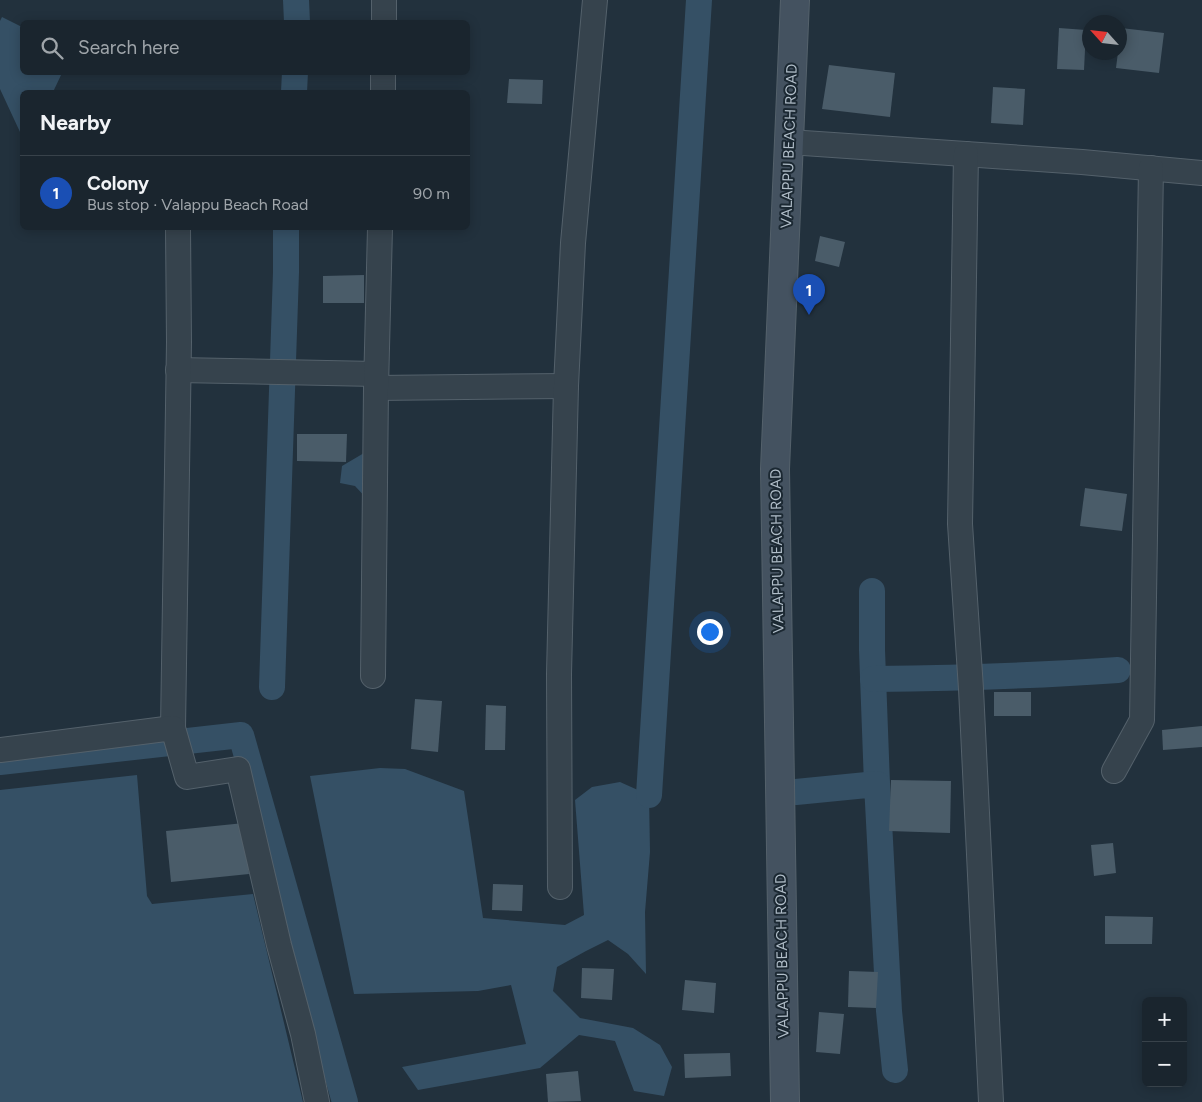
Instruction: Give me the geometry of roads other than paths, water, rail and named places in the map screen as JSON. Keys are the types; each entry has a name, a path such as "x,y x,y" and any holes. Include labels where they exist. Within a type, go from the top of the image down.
{"main road":[{"name":"VALAPPU BEACH ROAD","path":"785,1102 775,469 795,0"}],"street":[{"path":"384,0 384,20"},
{"path":"560,887 559,674 566,386 573,244 595,0"},
{"path":"383,75 383,90"},
{"path":"789,142 1202,172"},
{"path":"966,154 960,524 970,678 991,1102"},
{"path":"1114,771 1142,720 1151,168"},
{"path":"178,230 176,739 187,777 238,769 279,945 303,1034 317,1102"},
{"path":"373,676 376,381 380,230"},
{"path":"178,370 283,372 376,381 566,386"},
{"path":"0,750 176,739"}],"water":[{"path":"2,17 20,26 20,75 61,75 54,90 20,90 20,132 0,89 0,21"},
{"path":"364,453 369,501 355,486 340,483 342,466"},
{"path":"380,768 405,769 464,791 483,918 565,925 584,915 575,800 592,787 620,782 649,795 650,852 645,912 646,974 628,954 608,940 557,967 553,991 580,1018 633,1028 660,1045 672,1067 664,1096 634,1091 615,1041 579,1035 540,1068 418,1090 402,1067 526,1044 511,985 478,991 354,994 310,776"},
{"path":"137,775 147,896 152,904 253,894 303,1102 0,1102 0,790"}],"waterway":[{"path":"296,0 297,20"},
{"path":"649,795 699,0"},
{"path":"294,90 295,75"},
{"path":"272,687 286,230"},
{"path":"872,591 872,650 877,784"},
{"path":"873,679 1057,674 1118,670"},
{"path":"0,762 241,735 345,1102"},
{"path":"796,792 877,784 889,1011 895,1070"}],"place":[{"name":"Colony","path":"809,315"}]}
